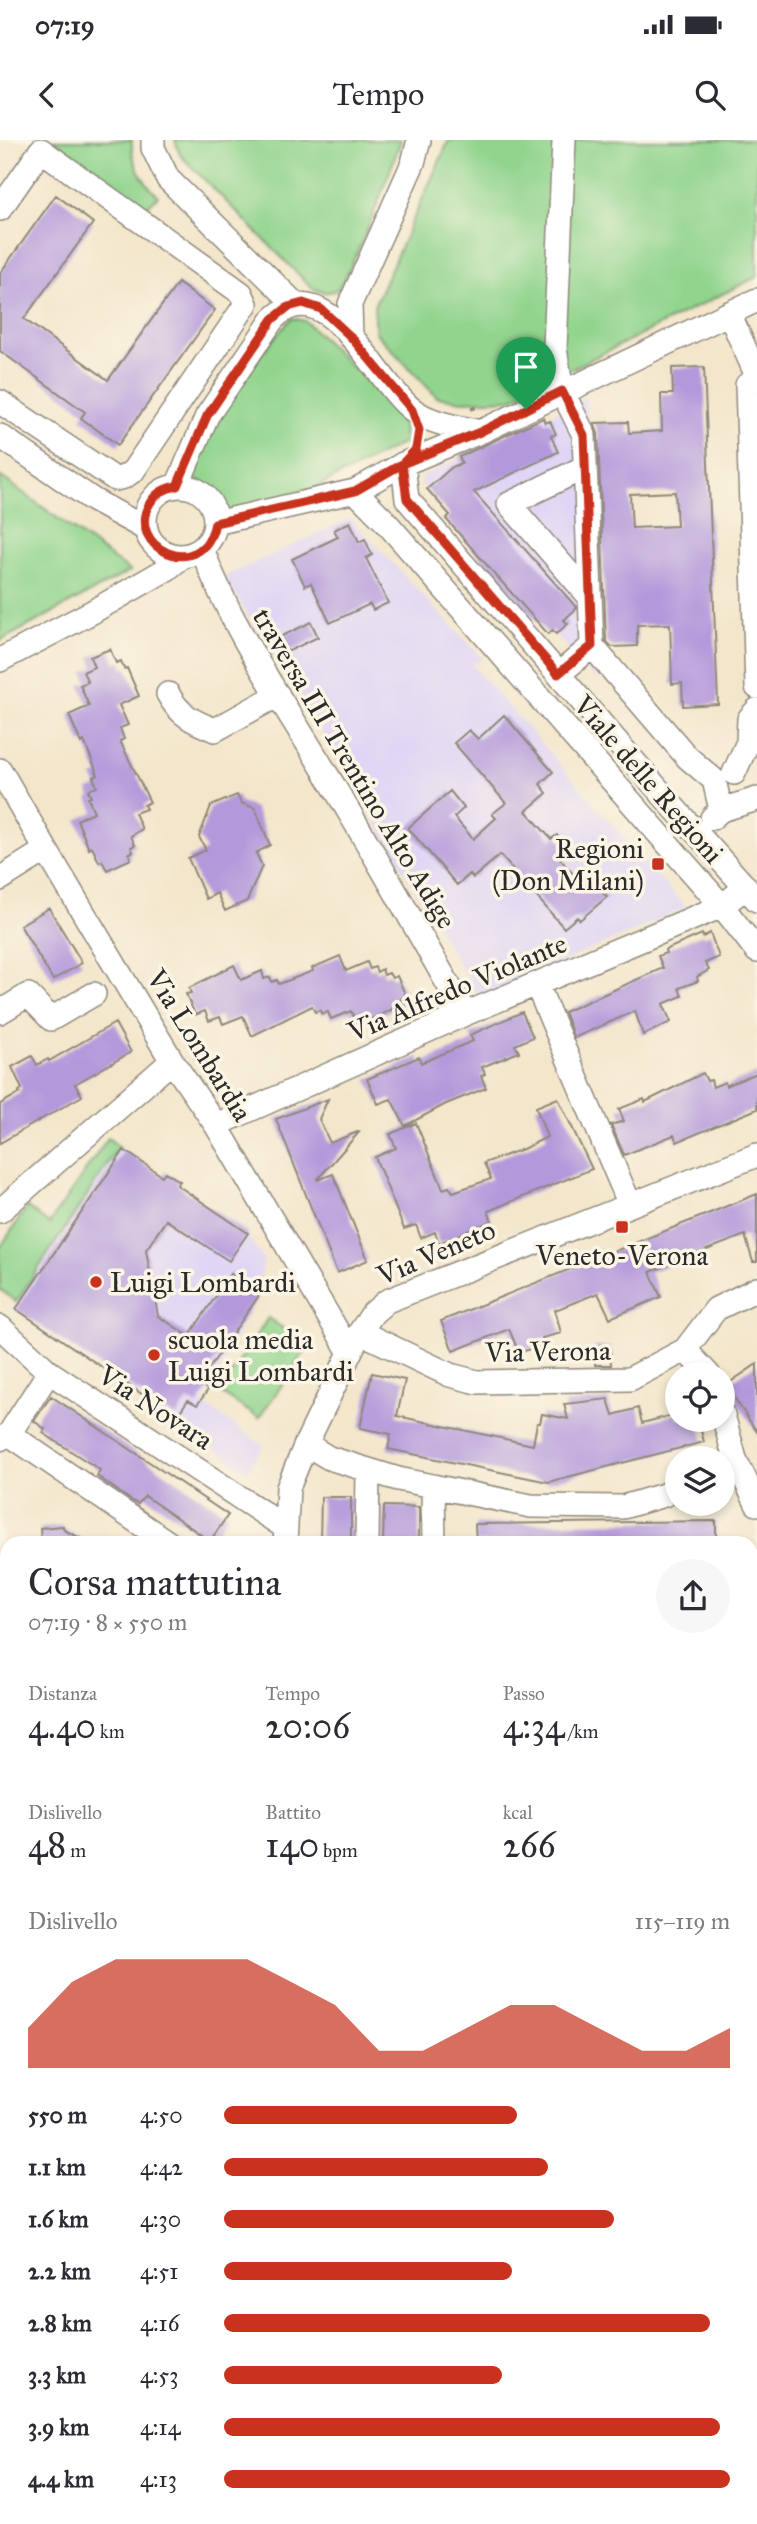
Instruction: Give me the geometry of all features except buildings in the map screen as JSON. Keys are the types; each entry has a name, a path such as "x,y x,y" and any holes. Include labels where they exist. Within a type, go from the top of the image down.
{"street":[{"path":"153,140 153,148 168,179 296,305"},
{"path":"351,337 350,304 368,269 413,163 419,140"},
{"path":"564,140 555,348 562,391 584,435 592,646 687,757 724,777 757,767"},
{"path":"0,209 41,149 241,293 246,304 132,471 124,477 115,479 0,402"},
{"path":"215,523 355,491 402,464 480,432 757,300"},
{"path":"127,591 151,537 147,509 168,489 207,416 273,319 288,307 303,303 321,309 351,337 412,410 419,430 416,449 402,464"},
{"path":"321,309 350,304"},
{"path":"729,313 757,378 747,385 757,687"},
{"path":"412,410 440,423 480,432"},
{"path":"0,436 151,537 164,552 192,553"},
{"name":"Viale delle Regioni","path":"402,464 407,499 752,894"},
{"path":"585,467 509,504 589,596"},
{"path":"0,660 167,569 192,553 213,533 215,513 205,495 187,486 129,500 93,500"},
{"name":"Viale delle Regioni","path":"355,491 384,520 722,906 757,951"},
{"name":"traversa III Trentino Alto Adige","path":"192,553 328,776 465,1014"},
{"path":"558,674 592,646"},
{"path":"168,694 174,705 189,720 215,730 278,695"},
{"path":"721,810 724,777 748,742 749,719 757,710"},
{"name":"Via Lombardia","path":"0,770 172,1061 354,1341"},
{"path":"697,832 721,810 757,799"},
{"path":"0,879 46,850"},
{"name":"Via Alfredo Violante","path":"216,1125 465,1014 752,894"},
{"path":"537,985 630,1205"},
{"path":"0,1012 28,995 51,1019 94,994"},
{"path":"0,1211 172,1061"},
{"name":"Via Veneto","path":"286,1536 288,1488 306,1444 354,1341 373,1313 387,1301 757,1155"},
{"name":"Via Verona","path":"354,1341 450,1375 486,1383 630,1379 685,1350 716,1309 756,1292"},
{"name":"Via Novara","path":"0,1327 49,1372 286,1536"},
{"path":"685,1350 696,1362"},
{"path":"49,1372 4,1437 158,1536"},
{"path":"306,1444 329,1458 368,1470 531,1506 623,1507 665,1494"},
{"path":"367,1536 368,1470"},
{"path":"735,1471 757,1504"},
{"path":"433,1486 436,1536"}],"path":[{"path":"464,411 479,406"}],"shaded area":[{"path":"586,398 598,682 421,483 423,476"},
{"path":"350,518 483,659 472,665 686,908 479,998 328,742 224,577"},
{"name":"scuola media Luigi Lombardi","path":"120,1148 242,1228 264,1260 257,1295 202,1403 264,1446 247,1471 14,1308"}],"green space":[{"path":"54,140 132,140 133,156 139,171 158,196 145,209"},
{"path":"175,140 401,140 373,215 343,282 335,290 322,292 312,288 180,155"},
{"path":"449,140 757,140 757,277 511,399 463,401 437,397 376,333 374,306"},
{"path":"292,318 305,321 403,417 404,443 299,496 224,513 211,490 203,482 190,478 234,394 261,354"},
{"path":"0,476 130,571 0,641"},
{"path":"108,1138 119,1147 16,1302 0,1289 0,1248 27,1207 49,1224"},
{"path":"268,1318 309,1346 259,1418 219,1392"}],"place":[{"name":"Regioni (Don Milani)","path":"658,864"},
{"name":"Veneto-Verona","path":"622,1227"},
{"name":"Luigi Lombardi","path":"96,1282"},
{"name":"scuola media Luigi Lombardi","path":"154,1355"}],"route":[{"path":"526,409 480,432 402,464 355,491 215,523 208,542 193,554 183,556 164,552 155,546 146,529 147,509 152,500 158,493 177,486 207,416 273,319 288,307 303,303 321,309 351,337 412,410 419,430 416,449 402,464 407,499 558,674 592,646 584,435 562,391 526,409"}]}
